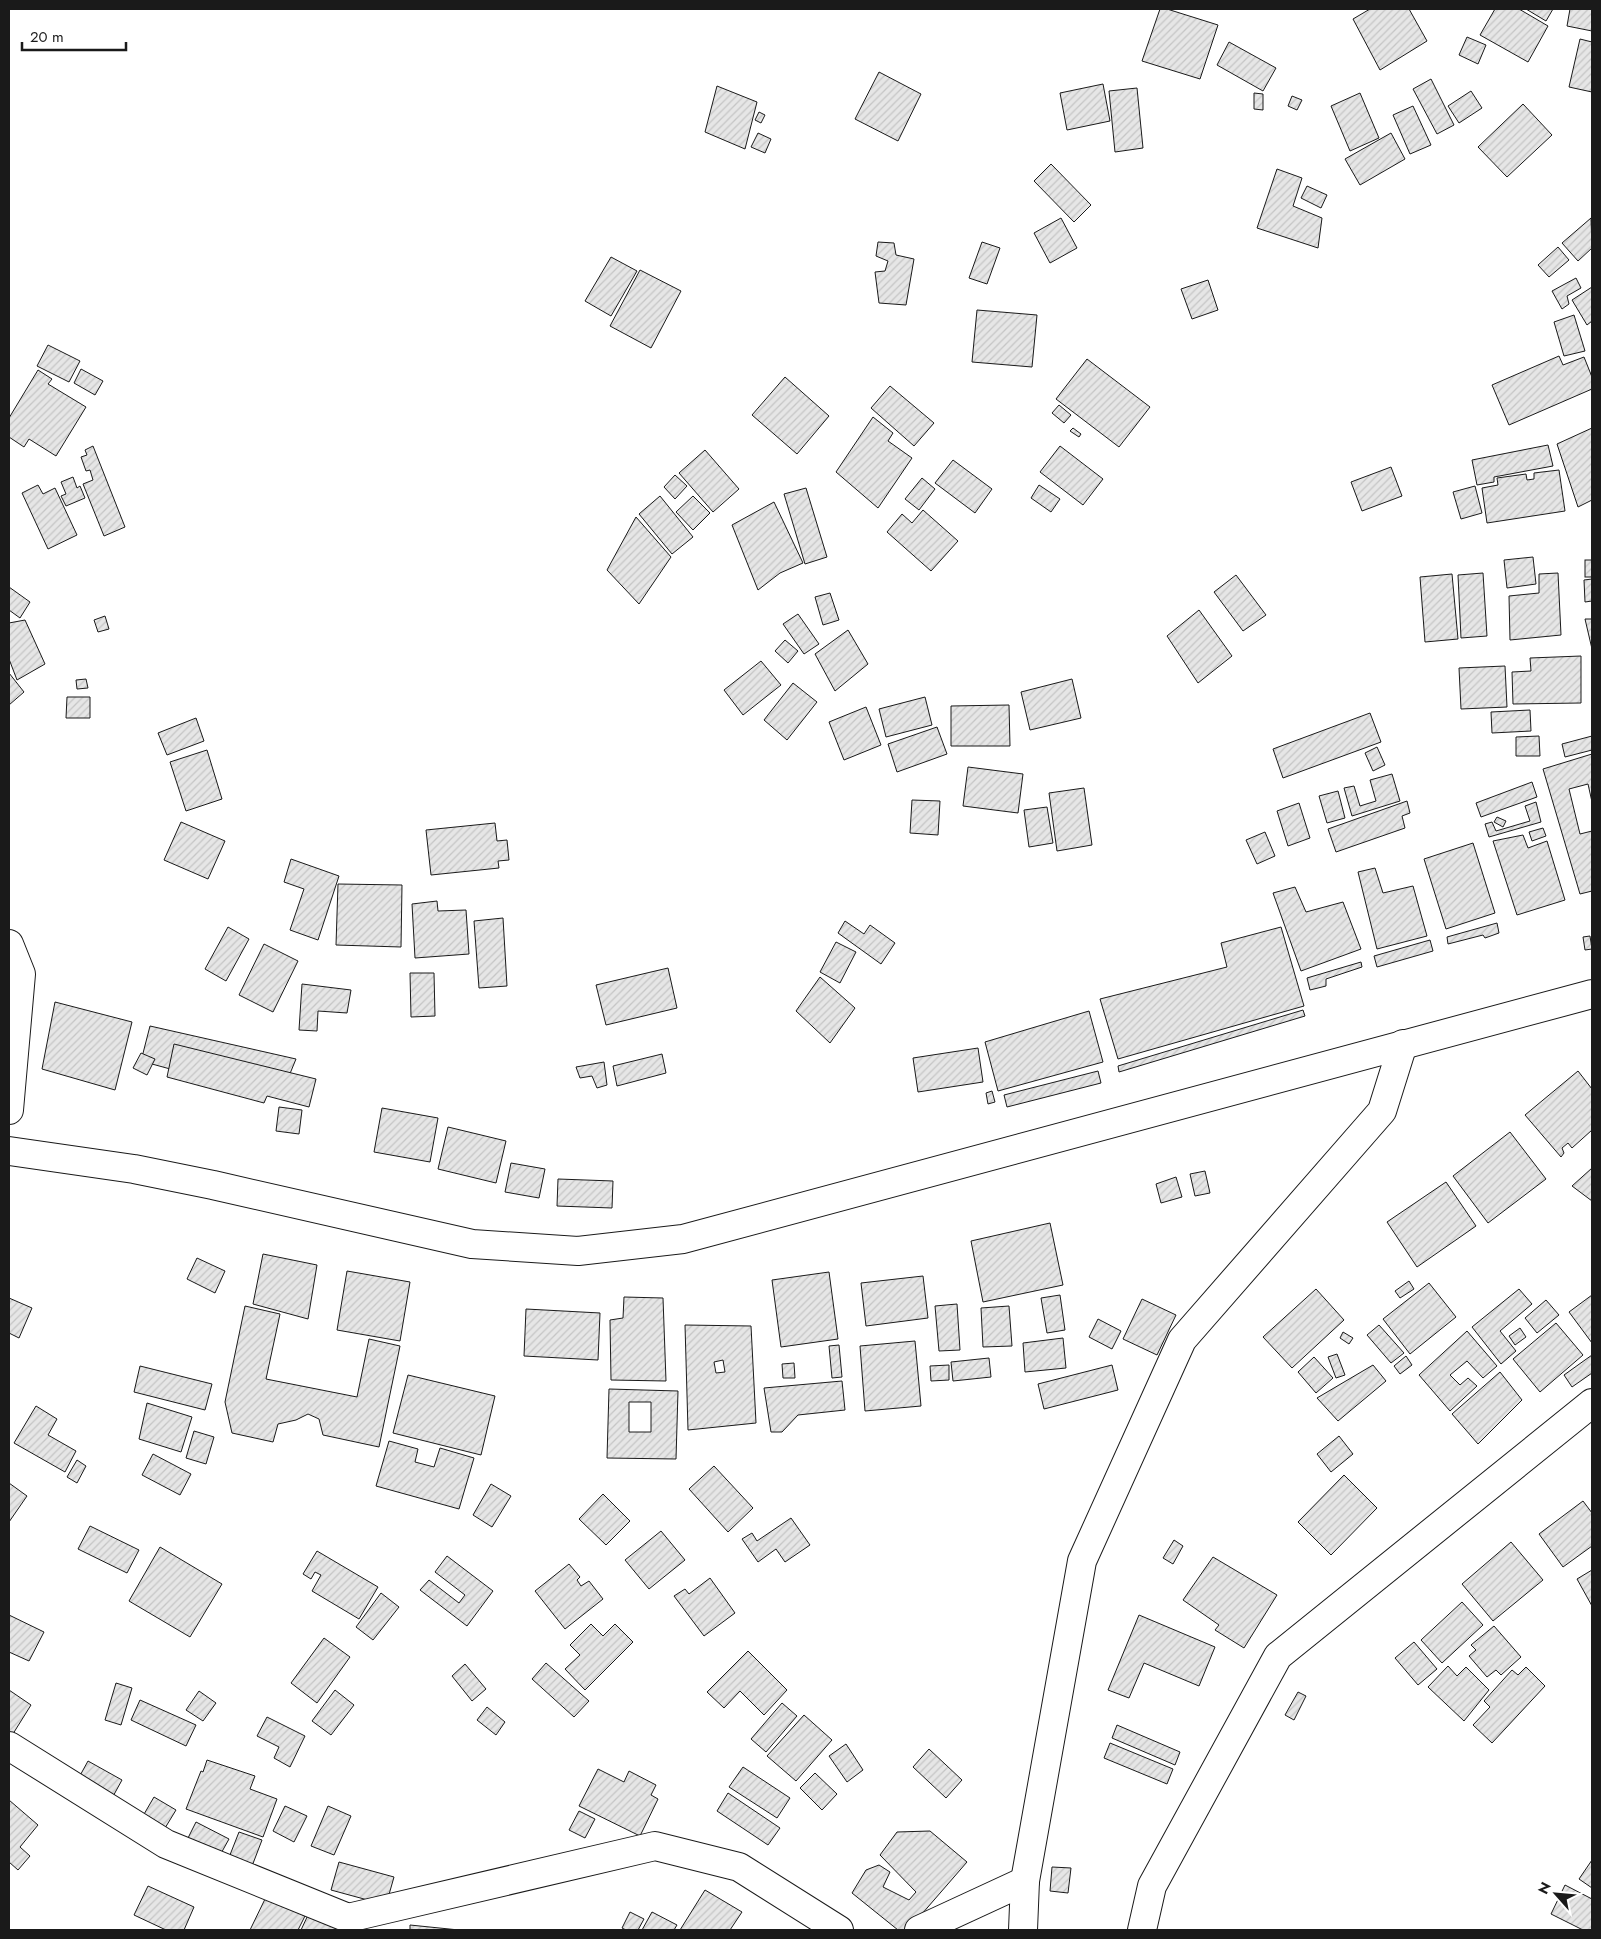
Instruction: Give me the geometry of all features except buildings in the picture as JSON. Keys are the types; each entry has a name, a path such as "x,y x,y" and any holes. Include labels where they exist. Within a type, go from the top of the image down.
{"main road":[{"path":"9,944 21,974 9,1110"},
{"path":"9,1151 134,1169 472,1244 578,1251 683,1239 1592,994"},
{"path":"1023,1930 1025,1882 1082,1561 1182,1340 1382,1111 1403,1044"},
{"path":"1142,1930 1152,1886 1278,1656 1592,1403"},
{"path":"9,1746 166,1844 348,1918 655,1846 739,1866 839,1930"},
{"path":"919,1930 1025,1882"}]}
